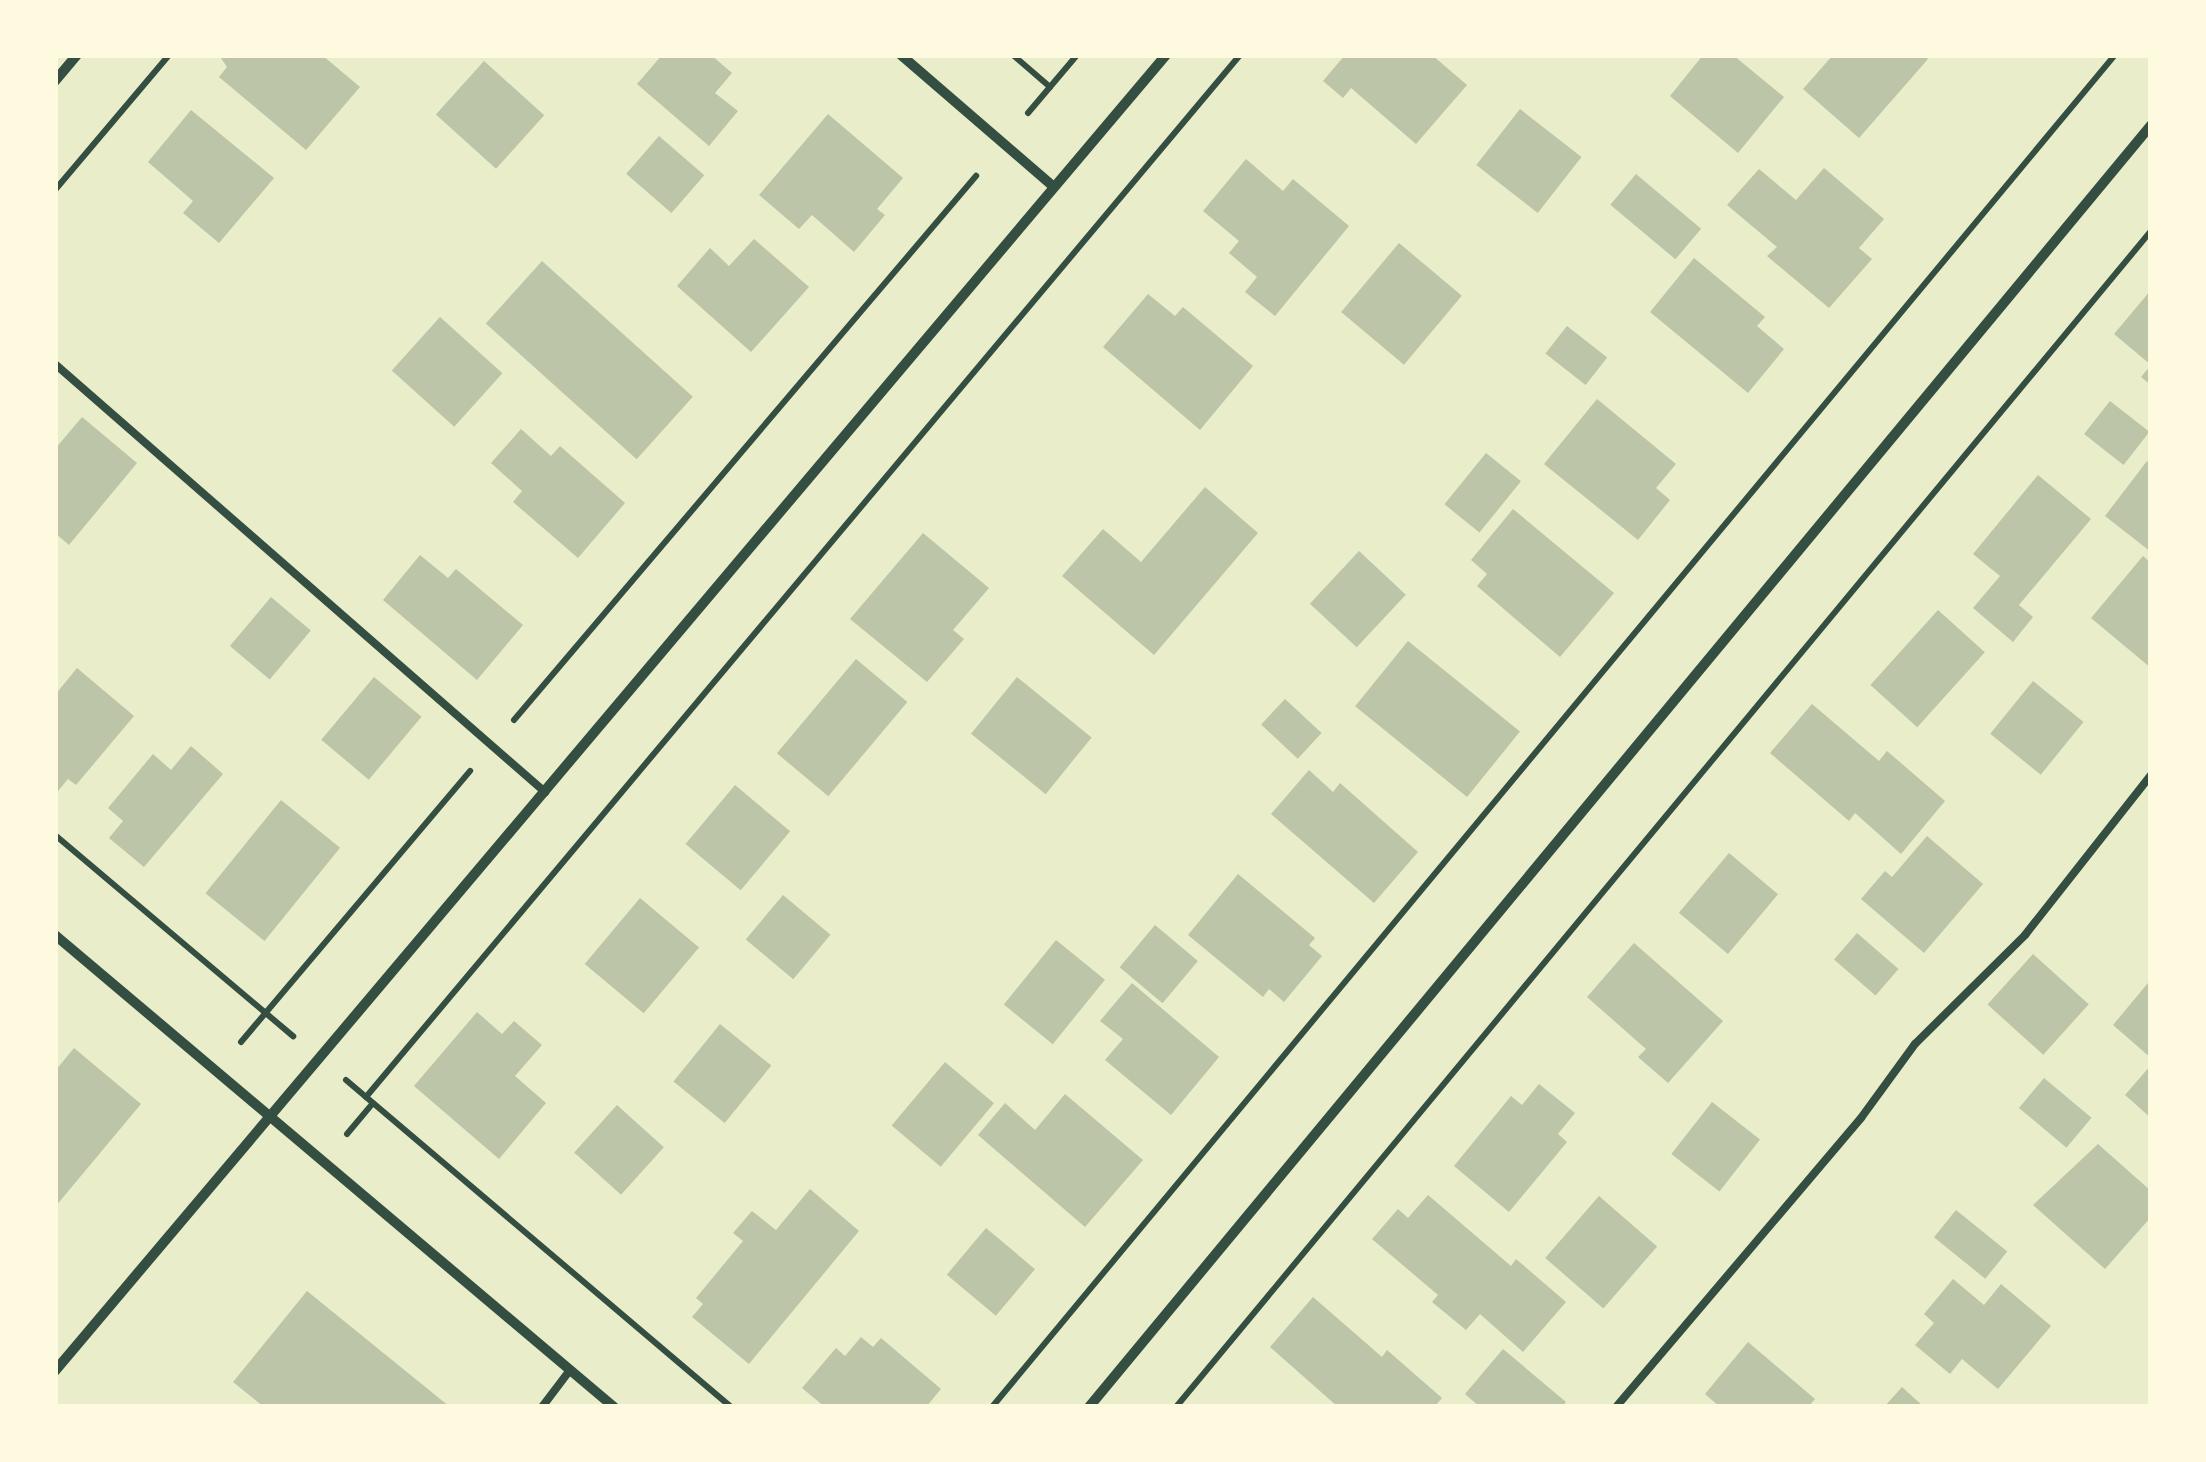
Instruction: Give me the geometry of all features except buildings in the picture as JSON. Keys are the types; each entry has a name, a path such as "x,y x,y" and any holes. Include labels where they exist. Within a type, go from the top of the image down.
{"street":[{"path":"55,81 77,55"},
{"path":"901,55 1054,187"},
{"path":"55,1371 1166,55"},
{"path":"1089,1407 2151,124"},
{"path":"55,935 614,1407"}],"lane":[{"path":"55,364 544,792"},
{"path":"1616,1407 1862,1118 1915,1044 2026,935 2151,775"},
{"path":"542,1407 570,1370"}],"path":[{"path":"55,190 169,55"},
{"path":"1013,55 1050,87"},
{"path":"1028,114 1077,55"},
{"path":"366,1097 1240,55"},
{"path":"992,1407 2114,55"},
{"path":"240,1042 976,176"},
{"path":"1176,1407 2151,231"},
{"path":"55,835 294,1037"},
{"path":"346,1080 731,1407"},
{"path":"347,1134 373,1103"}]}
